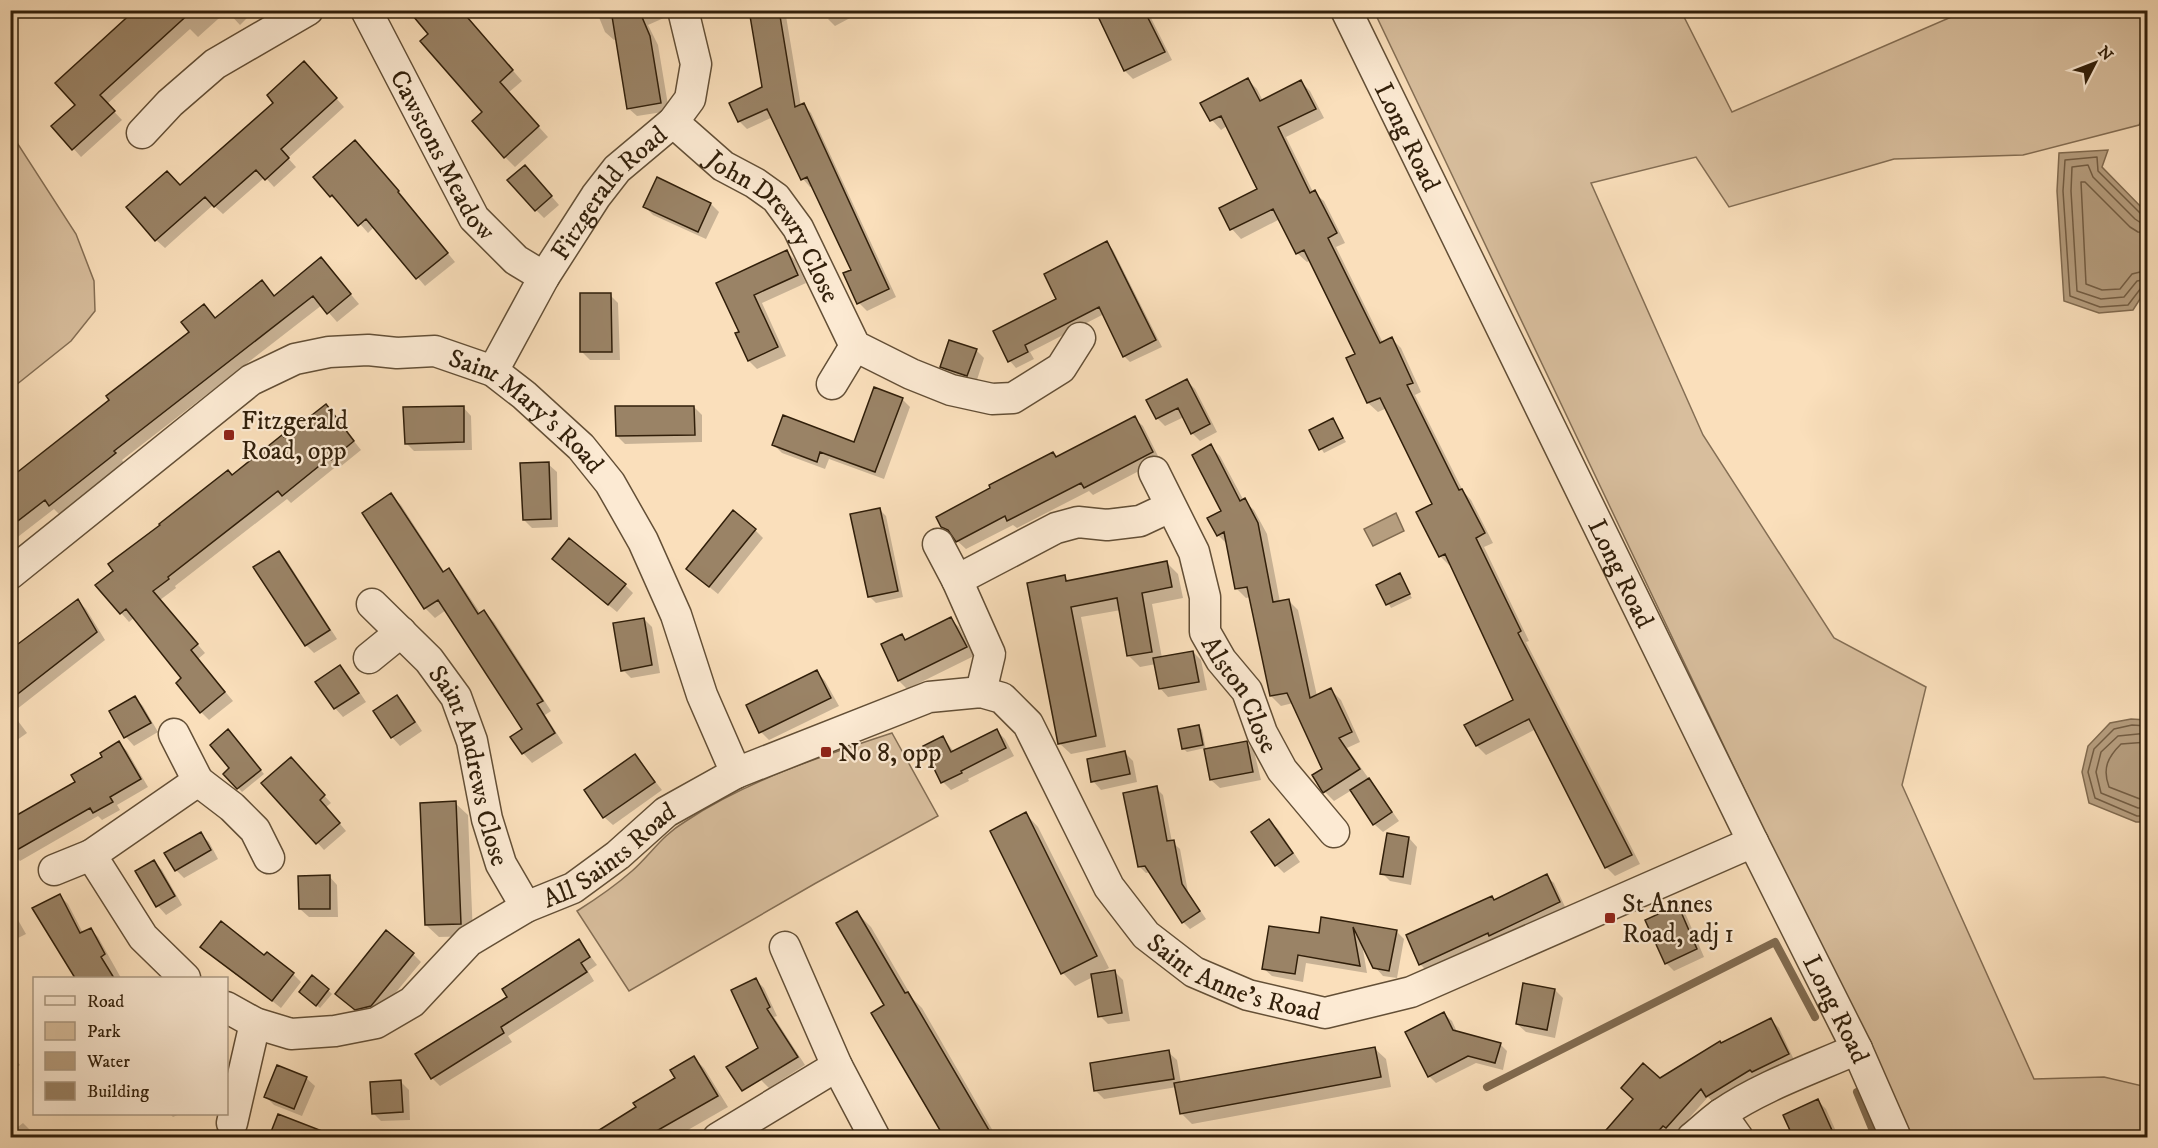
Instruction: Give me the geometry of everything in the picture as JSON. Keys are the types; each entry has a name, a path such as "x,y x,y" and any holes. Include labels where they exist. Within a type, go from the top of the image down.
{"street":[{"path":"142,133 170,103 215,64 308,10"},
{"name":"Cawstons Meadow","path":"366,10 474,218 516,260 544,278"},
{"name":"Fitzgerald Road","path":"493,371 544,278 596,196 617,168 673,122 690,99 696,64 683,10"},
{"name":"Long Road","path":"1346,10 1753,842 1857,1049 1896,1137"},
{"name":"John Drewry Close","path":"673,122 723,166 755,183 776,198 798,228 855,346"},
{"path":"832,384 855,346 911,374 951,390 992,399 1013,398 1061,368 1080,338"},
{"name":"Saint Mary's Road","path":"10,574 250,380 295,359 339,351 368,350 397,353 435,351 493,371 554,421 581,447 610,483 643,541 676,615 702,695 736,773"},
{"name":"Alston Close","path":"1154,472 1194,552 1205,597 1205,632 1221,660 1247,691 1262,734 1282,771 1334,832"},
{"path":"957,580 1056,528 1078,522 1107,525 1140,521 1170,507"},
{"path":"938,544 990,654 981,692"},
{"name":"Saint Andrews Close","path":"372,604 429,660 456,697 472,741 487,819 501,864 526,907"},
{"path":"369,658 401,632"},
{"name":"Saint Anne's Road","path":"981,692 1002,698 1028,724 1109,887 1146,935 1194,972 1248,995 1325,1013 1411,992 1753,842"},
{"name":"All Saints Road","path":"228,1008 255,1023 291,1034 335,1031 376,1023 412,1002 469,941 526,907 573,888 618,855 666,812 736,773 929,696 981,692"},
{"path":"174,734 198,781 232,807 255,830 269,858"},
{"path":"54,870 91,855 198,781"},
{"path":"91,855 142,937 184,977"},
{"path":"785,947 837,1066 875,1137"},
{"path":"232,1123 255,1023"},
{"path":"1692,1137 1729,1126 1777,1084 1857,1049"},
{"path":"718,1137 837,1066"}],"green space":[{"path":"1374,11 1681,11 1732,112 1965,11 2147,11 2147,110 2139,125 2023,155 1894,159 1729,207 1696,157 1591,183 1703,435 1834,638 1926,687 1902,785 2034,1079 2104,1077 2147,1087 2147,1137 1910,1137"},
{"path":"10,128 12,135 76,234 94,281 95,311 71,341 11,389"},
{"path":"892,733 938,816 816,883 629,991 577,911 626,877 670,833 710,806 786,770"}],"water":[{"path":"2108,150 2102,167 2147,213 2147,288 2133,310 2099,313 2064,301 2057,191 2059,153"},
{"path":"1396,513 1404,531 1373,546 1364,529"},
{"path":"2131,719 2147,720 2147,822 2136,822 2089,803 2082,772 2088,746 2110,723"}],"building":[{"path":"135,10 193,10 100,95 115,111 72,150 51,126 75,105 55,83"},
{"path":"408,10 461,10 513,70 500,82 539,126 504,158 472,121 482,112 420,41 428,34"},
{"path":"611,10 639,10 650,36 661,103 627,109"},
{"path":"749,10 779,10 795,107 804,103 889,289 857,304 843,273 851,270 807,177 801,180 767,109 738,122 729,103 762,87"},
{"path":"1095,10 1144,10 1165,52 1124,71"},
{"path":"304,61 337,98 281,149 289,158 265,180 256,170 214,207 205,197 155,241 126,207 167,171 180,185 273,103 267,95"},
{"path":"1248,78 1260,101 1301,80 1316,109 1278,127 1310,193 1315,190 1337,233 1328,238 1380,343 1392,337 1413,383 1407,385 1459,490 1462,489 1485,533 1476,538 1521,631 1518,633 1632,855 1605,868 1529,719 1476,746 1464,725 1513,700 1445,554 1439,557 1416,512 1432,504 1380,398 1367,403 1346,358 1355,354 1304,250 1296,254 1273,209 1230,230 1219,208 1257,189 1221,116 1210,121 1200,103"},
{"path":"355,140 448,253 416,279 366,219 358,226 332,195 330,197 313,177"},
{"path":"525,165 552,196 535,211 507,180"},
{"path":"657,177 711,203 698,232 643,207"},
{"path":"1107,241 1156,340 1123,357 1099,307 1025,345 1028,352 1008,362 993,331 1056,299 1044,274"},
{"path":"787,250 798,275 754,295 778,347 748,361 735,333 739,332 716,283"},
{"path":"321,257 351,294 327,314 313,296 114,451 116,453 49,506 45,500 10,527 10,478 109,400 106,396 189,332 181,322 204,304 215,318 262,280 274,296"},
{"path":"580,293 611,293 612,352 580,352"},
{"path":"949,340 977,349 967,376 940,367"},
{"path":"1187,379 1210,424 1191,434 1178,408 1156,419 1146,400"},
{"path":"874,387 903,398 875,472 820,452 817,462 772,445 783,415 854,442"},
{"path":"326,404 354,441 282,496 278,491 153,591 198,644 191,650 225,692 200,713 176,683 181,678 126,609 120,614 95,585 113,571 108,564 159,524 228,470 232,475"},
{"path":"464,406 464,442 405,444 403,407"},
{"path":"615,406 694,406 695,435 616,436"},
{"path":"1135,416 1153,452 1084,488 1081,483 1007,521 1005,516 956,542 948,530 941,527 936,517 990,488 989,485 1053,452 1056,457"},
{"path":"1333,418 1343,438 1319,450 1309,430"},
{"path":"1211,444 1240,501 1245,498 1258,523 1273,602 1289,599 1310,698 1331,688 1352,732 1339,738 1360,769 1323,793 1312,775 1322,769 1287,693 1270,696 1247,587 1235,589 1224,532 1217,536 1207,518 1221,511 1192,455"},
{"path":"549,462 551,519 523,520 520,463"},
{"path":"391,493 443,572 449,568 478,614 484,610 543,701 537,704 555,733 522,754 510,737 522,729 438,600 424,609 362,513"},
{"path":"880,508 898,591 868,597 850,514"},
{"path":"733,510 756,529 709,587 686,569"},
{"path":"569,538 626,584 608,605 552,559"},
{"path":"279,551 330,630 305,646 253,567"},
{"path":"1167,561 1172,587 1142,593 1152,652 1127,656 1117,598 1071,607 1096,736 1058,744 1027,583 1065,575 1066,581"},
{"path":"1400,573 1410,594 1386,605 1376,585"},
{"path":"78,599 97,632 10,700 10,650"},
{"path":"951,617 967,647 898,681 881,644 902,634 905,640"},
{"path":"644,618 652,665 621,671 613,623"},
{"path":"1193,651 1199,682 1159,689 1153,658"},
{"path":"340,665 359,693 334,709 315,682"},
{"path":"817,670 831,698 759,733 746,705"},
{"path":"397,695 415,722 391,738 373,711"},
{"path":"135,696 151,723 124,738 109,711"},
{"path":"1199,725 1203,745 1182,749 1178,729"},
{"path":"228,729 261,770 237,789 223,774 229,768 210,745"},
{"path":"997,729 1006,748 941,783 923,746 943,736 951,752"},
{"path":"119,741 141,779 110,797 113,802 93,813 90,808 10,854 10,819 75,782 71,775 102,757 100,753"},
{"path":"1247,741 1253,772 1210,780 1204,749"},
{"path":"1125,751 1130,774 1091,782 1087,759"},
{"path":"635,754 655,782 603,818 584,790"},
{"path":"291,757 325,795 320,800 340,823 316,844 261,783"},
{"path":"1369,778 1392,812 1373,825 1350,790"},
{"path":"1157,786 1167,841 1174,840 1182,884 1200,911 1182,923 1145,866 1138,867 1123,793"},
{"path":"456,801 461,924 425,925 420,803"},
{"path":"1026,812 1097,956 1061,974 990,831"},
{"path":"1269,819 1293,853 1275,866 1251,832"},
{"path":"201,832 211,850 175,871 164,853"},
{"path":"1387,833 1409,837 1403,877 1380,874"},
{"path":"154,860 175,896 156,907 135,871"},
{"path":"1547,874 1560,902 1489,936 1488,933 1419,965 1406,935 1492,896 1494,900"},
{"path":"330,875 330,909 299,909 298,876"},
{"path":"60,894 80,933 91,928 105,954 101,957 113,977 74,977 32,908"},
{"path":"1678,905 1697,949 1665,964 1645,920"},
{"path":"857,911 905,993 908,992 993,1137 944,1137 871,1013 884,1005 836,923"},
{"path":"1321,917 1397,930 1389,971 1373,968 1353,927 1360,966 1298,955 1295,974 1262,969 1269,926 1319,933"},
{"path":"221,921 264,955 267,952 294,973 272,1001 200,947"},
{"path":"386,930 414,953 371,1006 355,1010 335,994"},
{"path":"579,939 590,957 581,963 587,972 501,1027 504,1033 431,1079 415,1054 507,997 502,989"},
{"path":"1115,970 1122,1013 1098,1017 1091,974"},
{"path":"312,975 329,989 316,1006 299,992"},
{"path":"756,978 770,1007 767,1009 798,1057 742,1091 726,1067 758,1048 731,990"},
{"path":"1523,983 1555,989 1547,1030 1516,1024"},
{"path":"1444,1012 1453,1030 1501,1043 1495,1063 1468,1056 1428,1077 1405,1032"},
{"path":"1771,1018 1789,1054 1752,1072 1750,1070 1706,1097 1701,1089 1666,1128 1663,1126 1653,1137 1600,1137 1633,1099 1621,1088 1643,1063 1660,1078 1720,1041 1721,1043"},
{"path":"1375,1047 1381,1077 1180,1114 1174,1083"},
{"path":"1169,1050 1174,1079 1094,1091 1090,1063"},
{"path":"694,1056 718,1096 646,1137 588,1137 636,1107 633,1103 675,1078 670,1070"},
{"path":"277,1065 307,1077 294,1109 264,1097"},
{"path":"401,1080 403,1112 372,1114 370,1082"},
{"path":"1818,1099 1835,1137 1793,1137 1783,1115"},
{"path":"278,1114 335,1136 269,1137"}],"waterway":[{"path":"1487,1087 1775,942 1815,1017"},
{"path":"1857,1092 1876,1138"}],"place":[{"name":"Fitzgerald Road, opp","path":"229,435"},
{"name":"No 8, opp","path":"826,752"},
{"name":"St Annes Road, adj 1","path":"1610,918"}]}
